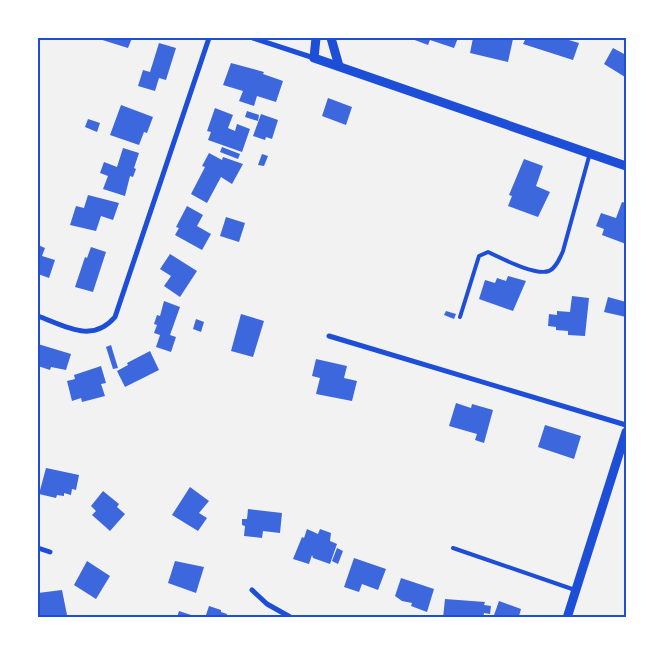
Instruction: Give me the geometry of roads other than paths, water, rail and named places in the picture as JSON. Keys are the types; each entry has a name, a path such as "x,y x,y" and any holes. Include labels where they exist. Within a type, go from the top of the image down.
{"street":[{"path":"38,316 84,332 98,331 108,325 115,317 209,38"},
{"path":"254,38 626,166"},
{"path":"314,58 316,38"},
{"path":"331,38 338,66"},
{"path":"329,336 626,425"},
{"path":"567,618 626,432"},
{"path":"38,548 50,552"},
{"path":"252,590 267,604 292,618"}],"lane":[{"path":"460,318 479,256 488,252 534,271 549,271 557,263 563,251 590,153"},
{"path":"453,548 575,590"}]}
